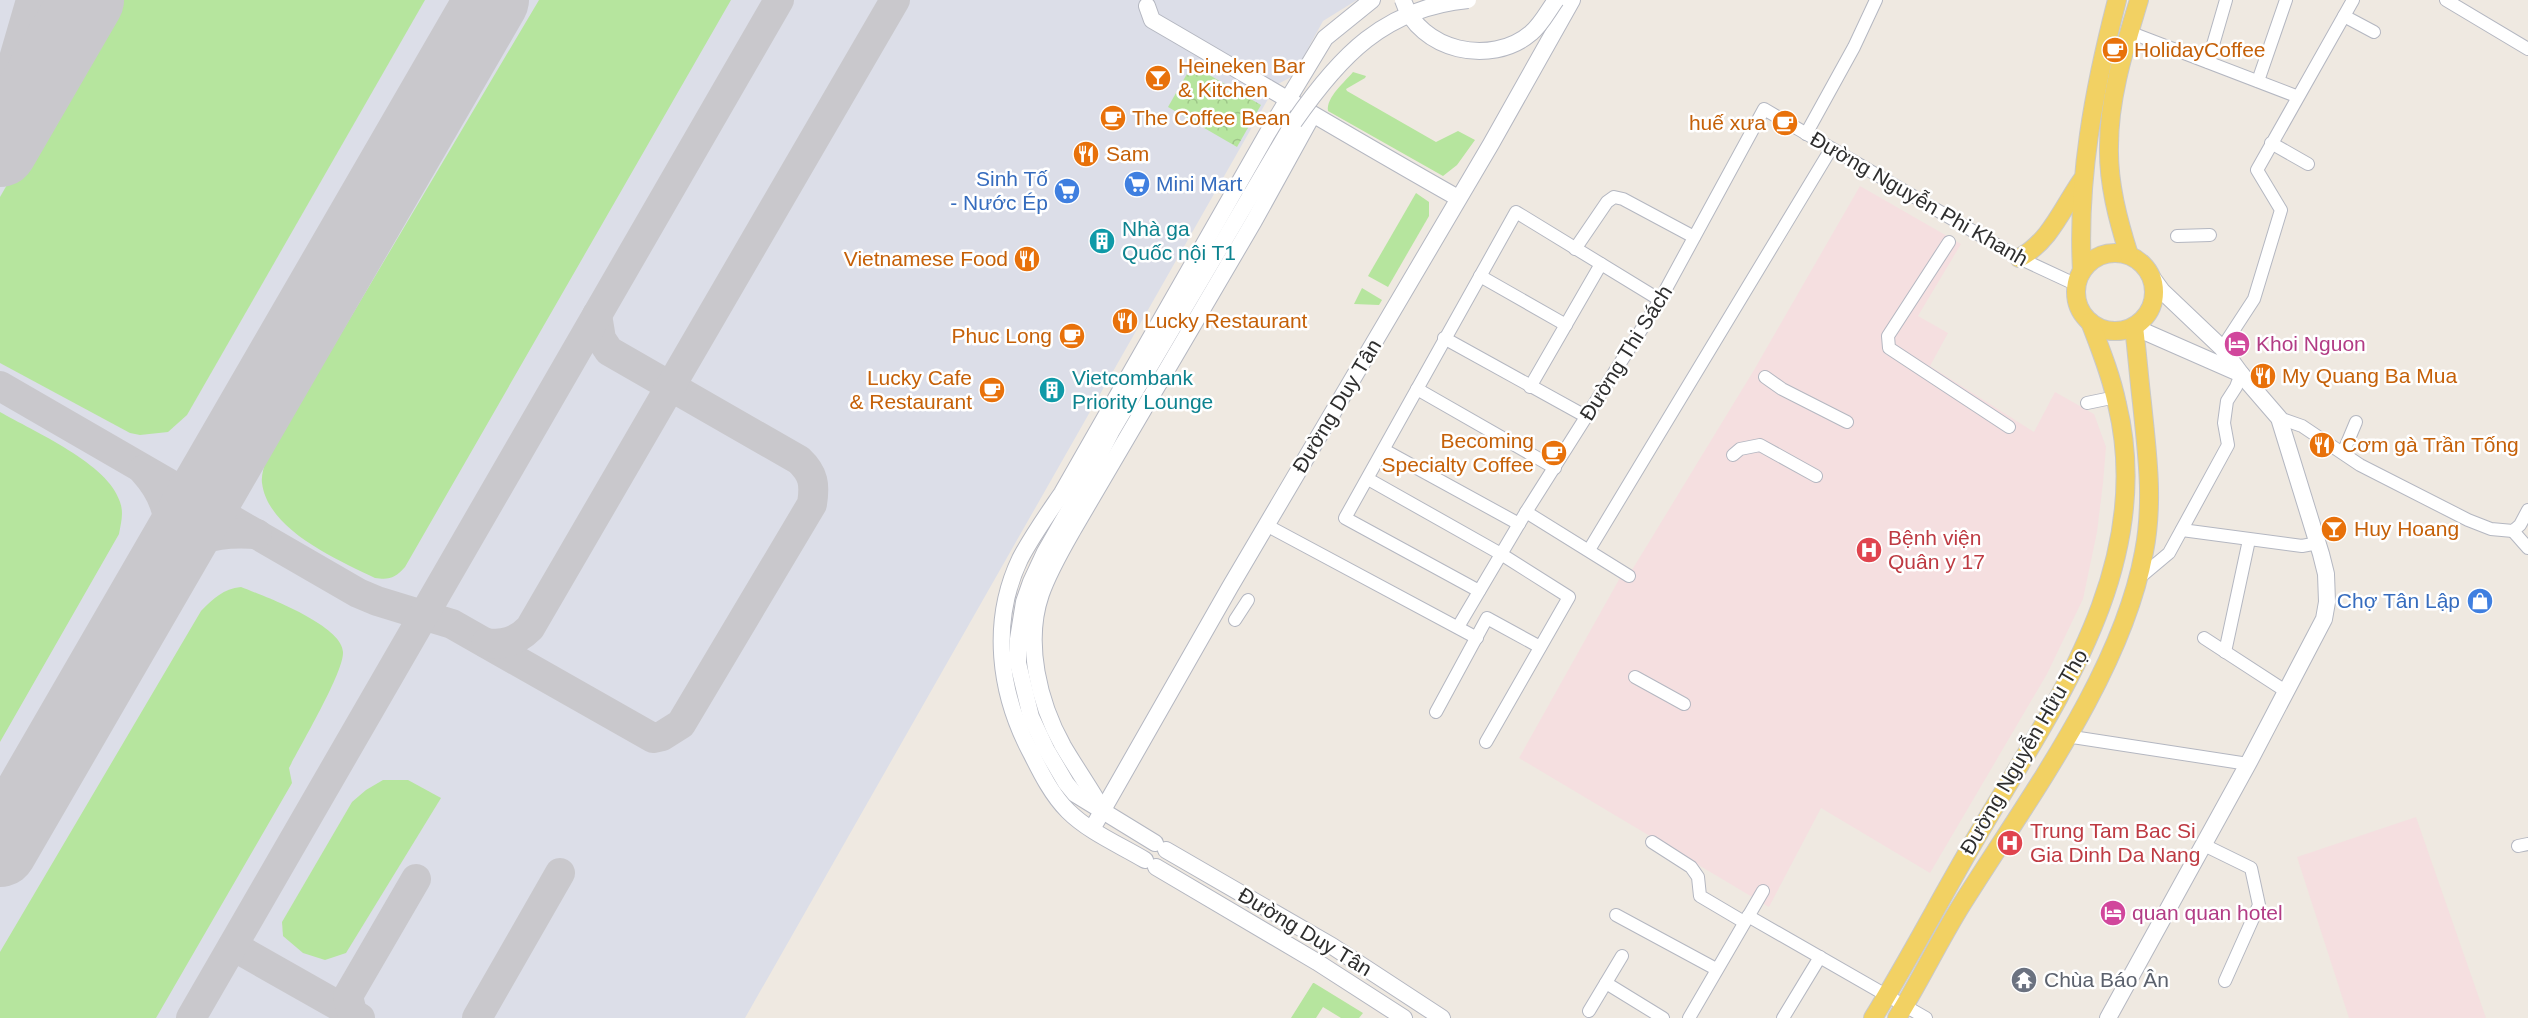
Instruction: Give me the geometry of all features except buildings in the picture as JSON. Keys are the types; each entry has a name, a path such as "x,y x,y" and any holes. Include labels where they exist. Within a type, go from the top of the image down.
{"main road":[{"path":"2079,278 2087,264 2102,255 2120,253 2129,255 2146,267 2151,276 2154,287 2151,308 2145,318 2134,327 2111,331 2090,322 2078,305 2080,240 2083,178 2098,71 2117,0"},
{"path":"2129,255 2112,191 2109,146 2120,67 2139,0"},
{"path":"2019,258 2032,251 2050,232 2083,178"},
{"name":"Đường Nguyễn Hữu Thọ","path":"1873,1018 1947,886 2056,702 2086,645 2100,610 2117,554 2126,499 2126,466 2116,398 2090,322"},
{"name":"Đường Nguyễn Hữu Thọ","path":"1901,1012 1961,906 2066,736 2109,656 2138,579 2145,551 2150,506 2150,464 2134,327"}],"street":[{"path":"1092,829 1068,812 1057,799 1016,722 1004,678 1002,657 1001,633 1008,595 1020,560 1033,535 1062,493 1325,38 1372,0"},
{"path":"1403,0 1412,18 1445,45 1462,50 1485,51 1515,43 1531,33 1564,4"},
{"path":"1104,812 1075,794 1066,783 1031,717 1021,681 1017,649 1024,602 1031,582 1111,432 1271,158 1320,85 1357,46 1386,26 1430,6 1468,0"},
{"path":"1546,0 1564,4"},
{"path":"1806,134 1854,47 1876,0"},
{"path":"2208,62 2226,0"},
{"path":"2258,81 2286,0"},
{"path":"2222,348 2254,299 2281,210 2257,170 2296,96 2353,0"},
{"path":"2446,0 2528,49"},
{"name":"Đường Duy Tân","path":"1404,1018 1317,962 1092,829 1104,812 1266,525 1458,198 1564,4"},
{"path":"1147,6 1152,20 1288,99 1312,116 1458,198"},
{"path":"2344,16 2374,32"},
{"path":"2129,32 2296,96"},
{"name":"Đường Nguyễn Phi Khanh","path":"1764,109 2019,258 2079,278"},
{"name":"Đường Thi Sách","path":"1458,627 1526,512 1660,300 1764,109"},
{"path":"1104,812 1063,746 1040,691 1034,650 1040,597 1049,574 1074,528 1254,221 1312,116"},
{"path":"2271,143 2308,164"},
{"path":"1589,550 1831,149"},
{"path":"1575,249 1607,202 1614,197 1623,198 1694,237"},
{"path":"1479,591 1345,518 1515,212 1660,300"},
{"path":"2177,236 2210,236"},
{"path":"1949,242 1888,336 1889,348 2009,428"},
{"path":"1530,387 1601,264"},
{"path":"1480,276 1566,326"},
{"path":"2108,1018 2287,692 2324,619 2327,602 2326,574 2318,543 2279,418 2222,348 2163,291 2151,276"},
{"path":"2134,327 2241,374"},
{"path":"1444,338 1587,417"},
{"path":"2138,579 2169,553 2228,446 2224,423 2227,401 2241,374"},
{"path":"1765,377 1782,389 1847,422"},
{"path":"1417,389 1555,468"},
{"path":"2087,403 2116,398"},
{"path":"2279,418 2302,426 2360,465 2468,520 2491,529 2512,531 2528,548"},
{"path":"2343,453 2356,422"},
{"path":"1733,455 1740,449 1760,445 1816,476"},
{"path":"1384,450 1519,524"},
{"path":"1368,479 1501,554 1569,597 1486,742"},
{"path":"2512,531 2520,525 2528,510"},
{"path":"1526,512 1629,576"},
{"path":"1266,525 1476,638"},
{"path":"2182,530 2302,546 2318,543"},
{"path":"2225,652 2249,540"},
{"path":"1235,620 1248,600"},
{"path":"1436,712 1487,618 1540,647"},
{"path":"2204,638 2287,692"},
{"path":"1635,677 1684,704"},
{"path":"2066,736 2248,764"},
{"name":"Đường Duy Tân","path":"1104,812 1332,946 1442,1018"},
{"path":"1652,842 1692,867 1698,877 1700,896 1888,994 1901,1012 1926,1018"},
{"path":"2204,845 2251,868 2259,905 2225,981"},
{"path":"1689,1018 1763,891"},
{"path":"1232,912 1243,895"},
{"path":"1616,915 1716,969"},
{"path":"1589,1011 1622,956"},
{"path":"1783,1018 1820,957"},
{"path":"1606,983 1663,1018"}],"shaded area":[{"path":"0,0 1357,0 1323,21 1293,76 1276,85 745,1018 0,1018"},
{"name":"Bệnh viện Quân y 17","path":"1860,186 1961,244 1918,316 1948,333 1930,366 2034,432 2055,392 2094,414 2106,447 2097,532 2083,599 2047,674 1930,873 1821,808 1769,907 1519,758 1626,567 1632,570 1754,370"},
{"path":"2416,817 2486,1018 2349,1018 2297,857"}],"green space":[{"path":"113,0 425,0 187,415 168,432 140,435 130,433 0,363 0,197"},
{"path":"539,0 731,0 405,567 392,577 375,578 324,552 290,529 267,500 262,483 264,466"},
{"path":"1192,65 1261,105 1237,147 1168,107"},
{"path":"1353,72 1366,76 1346,89 1347,91 1436,142 1458,131 1475,140 1457,165 1443,176 1328,111 1333,95"},
{"path":"1416,193 1429,202 1429,216 1388,287 1368,276"},
{"path":"1362,288 1382,300 1379,305 1354,304"},
{"path":"0,412 86,462 113,488 120,502 122,514 119,534 0,742"},
{"path":"241,587 283,604 316,622 339,642 343,652 337,675 289,768 292,783 156,1018 0,1018 0,952 201,611 219,595"},
{"path":"383,780 408,780 441,798 346,953 325,960 303,953 283,936 282,922 352,802"},
{"path":"1313,983 1363,1013 1359,1018 1341,1018 1323,1007 1316,1018 1291,1018"}],"taxiway":[{"path":"0,107 31,0"},
{"path":"191,1018 779,0"},
{"path":"486,643 510,642 530,628 895,0"},
{"path":"0,386 358,593 452,624 653,738 662,736 681,724 812,504 813,485 808,470 799,460 609,351 601,339 597,315"},
{"path":"143,470 161,495 168,519 169,531 160,573"},
{"path":"160,573 182,552 202,539 226,534 257,534"},
{"path":"477,1018 560,873"},
{"path":"352,1013 348,996 416,879"},
{"path":"233,946 360,1018"}],"runway":[{"path":"0,150 87,0"},
{"path":"0,850 492,0"}],"place":[{"name":"HolidayCoffee","path":"2115,50"},
{"name":"Heineken Bar & Kitchen","path":"1158,78"},
{"name":"The Coffee Bean","path":"1113,118"},
{"name":"huế xưa","path":"1785,123"},
{"name":"Sam","path":"1086,154"},
{"name":"Mini Mart","path":"1137,184"},
{"name":"Sinh Tố - Nước Ép","path":"1067,191"},
{"name":"Nhà ga Quốc nội T1","path":"1102,241"},
{"name":"Vietnamese Food","path":"1027,259"},
{"name":"Lucky Restaurant","path":"1125,321"},
{"name":"Phuc Long","path":"1072,336"},
{"name":"Khoi Nguon","path":"2237,344"},
{"name":"My Quang Ba Mua","path":"2263,376"},
{"name":"Lucky Cafe & Restaurant","path":"992,390"},
{"name":"Vietcombank Priority Lounge","path":"1052,390"},
{"name":"Cơm gà Trần Tống","path":"2322,445"},
{"name":"Becoming Specialty Coffee","path":"1554,453"},
{"name":"Huy Hoang","path":"2334,529"},
{"name":"Bệnh viện Quân y 17","path":"1869,550"},
{"name":"Chợ Tân Lập","path":"2480,601"},
{"name":"Trung Tam Bac Si Gia Dinh Da Nang","path":"2010,843"},
{"name":"quan quan hotel","path":"2113,913"},
{"name":"Chùa Báo Ân","path":"2024,980"}]}
